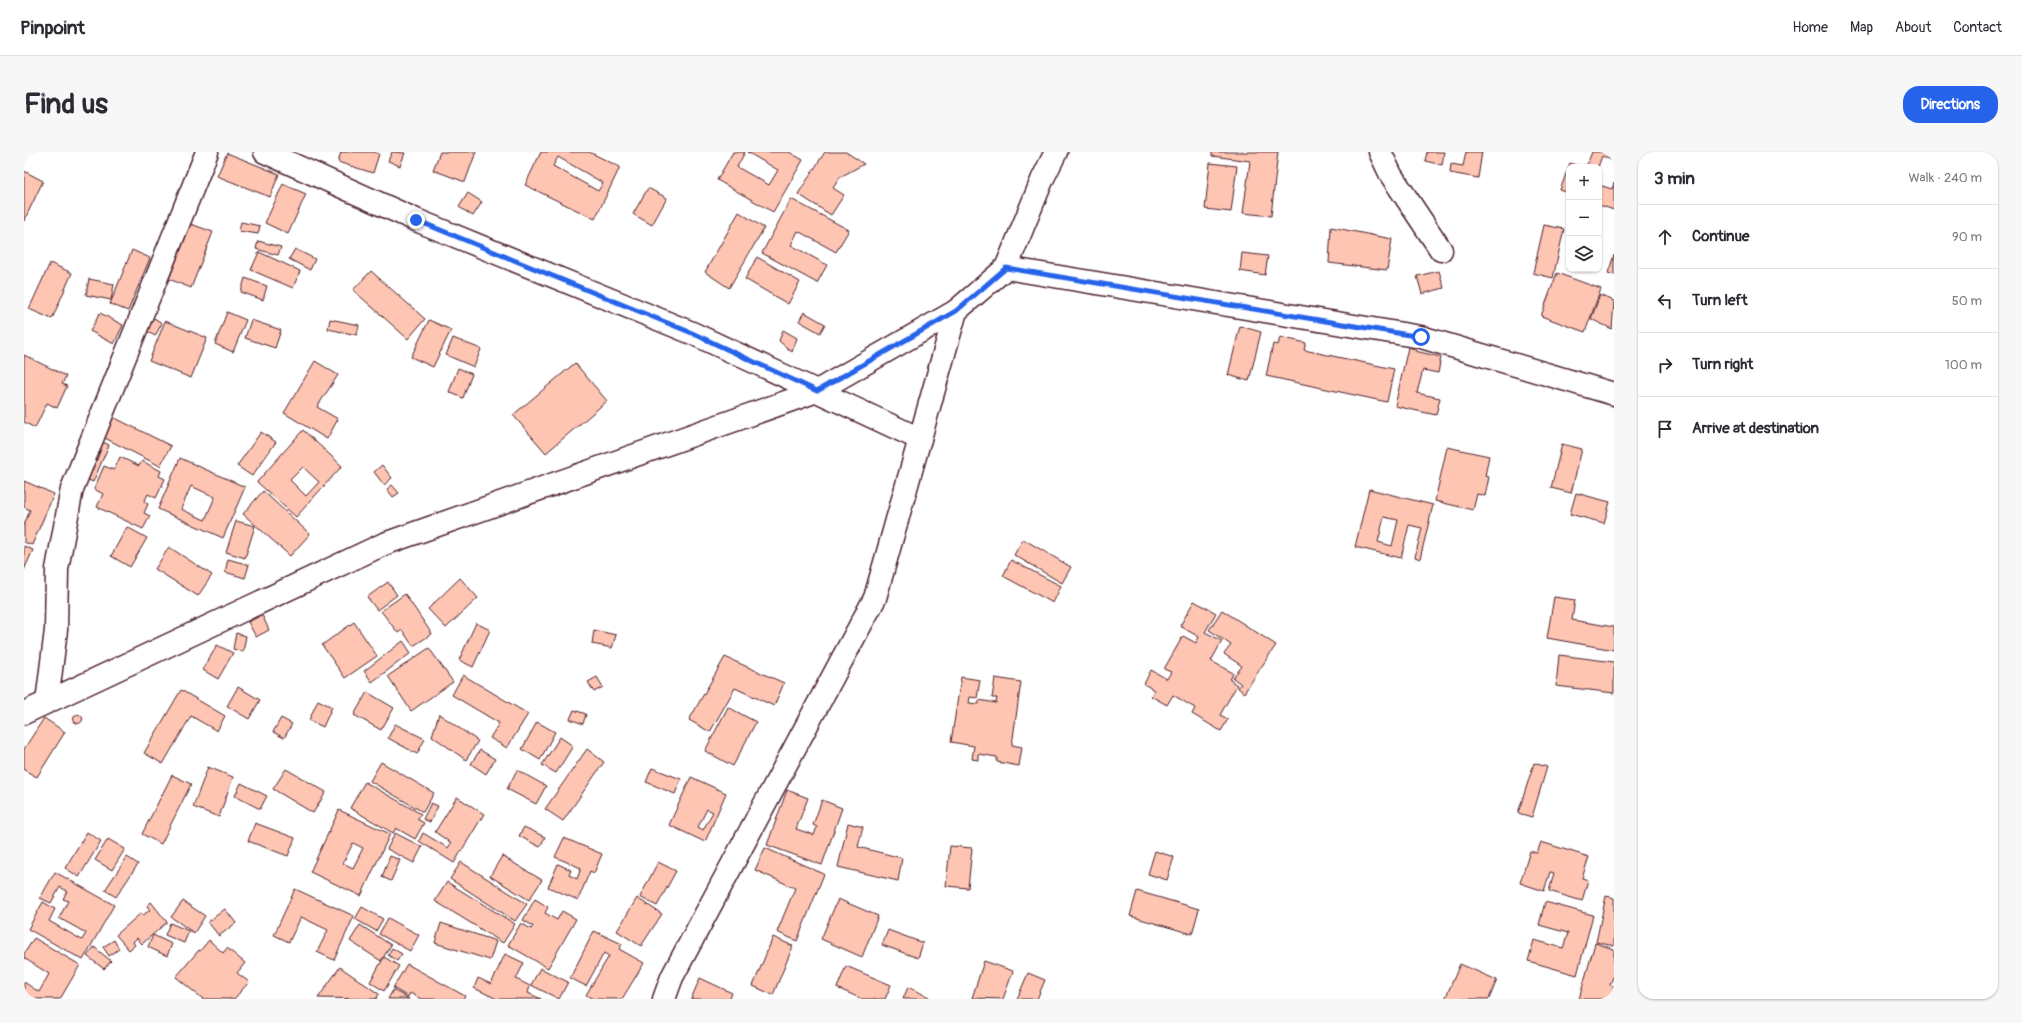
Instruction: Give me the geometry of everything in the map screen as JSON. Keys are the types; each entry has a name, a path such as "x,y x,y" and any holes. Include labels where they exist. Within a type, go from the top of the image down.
{"street":[{"path":"47,702 56,630 57,569 72,489 207,152"},
{"path":"264,152 416,220 692,333 920,439"},
{"path":"24,713 384,544 817,391 956,311 1006,268 1043,178 1056,152"},
{"path":"1380,152 1391,175 1441,250"},
{"path":"1006,268 1421,337 1614,394"},
{"path":"664,999 672,978 875,598 956,311"}],"building":[{"path":"341,152 374,152 379,154 373,173 338,162"},
{"path":"392,152 405,153 400,166 388,161"},
{"path":"440,152 476,152 465,182 433,170"},
{"path":"541,152 589,152 620,167 595,219 525,185","holes":["558,157 603,183 598,191 553,166"]},
{"path":"733,152 745,152 737,167 769,185 778,170 747,152 789,152 803,160 773,212 717,180"},
{"path":"825,152 846,152 864,164 840,177 833,188 844,195 831,215 798,194"},
{"path":"1212,152 1278,152 1271,216 1243,213 1250,161 1212,156"},
{"path":"1427,152 1444,152 1442,165 1425,161"},
{"path":"1466,152 1482,152 1478,178 1450,173 1451,164 1463,166"},
{"path":"1592,152 1614,152 1614,161 1602,156 1599,164 1587,164"},
{"path":"227,153 279,174 270,197 217,176"},
{"path":"1210,163 1237,166 1231,212 1205,209"},
{"path":"24,171 43,181 24,221"},
{"path":"1566,174 1566,192 1560,190"},
{"path":"1614,183 1614,210 1602,206 1602,186 1612,189"},
{"path":"283,184 306,194 288,234 265,223"},
{"path":"648,188 667,198 652,225 633,214"},
{"path":"468,193 482,202 473,216 459,207"},
{"path":"791,199 849,230 836,252 798,231 791,245 827,265 817,283 762,253"},
{"path":"739,212 764,228 729,288 705,272"},
{"path":"241,222 260,226 258,234 239,231"},
{"path":"191,224 213,232 191,288 169,279"},
{"path":"1544,225 1564,229 1553,278 1533,273"},
{"path":"1331,227 1392,239 1387,270 1329,263"},
{"path":"258,241 281,247 278,255 256,249"},
{"path":"295,249 315,259 310,270 289,259"},
{"path":"132,250 150,258 128,311 110,304"},
{"path":"259,252 300,271 293,288 251,270"},
{"path":"1242,253 1268,256 1265,275 1240,271"},
{"path":"1614,255 1614,275 1608,273"},
{"path":"757,257 800,282 788,304 745,279"},
{"path":"50,263 72,273 52,319 29,309"},
{"path":"371,271 425,319 408,339 353,290"},
{"path":"1439,271 1444,288 1422,294 1417,276"},
{"path":"1557,273 1601,289 1585,332 1541,316"},
{"path":"245,278 267,286 263,300 241,292"},
{"path":"89,279 114,284 111,300 86,295"},
{"path":"1600,295 1614,301 1612,329 1591,319"},
{"path":"227,312 246,320 233,352 215,344"},
{"path":"804,312 825,324 820,333 799,321"},
{"path":"100,313 123,325 114,344 90,331"},
{"path":"149,315 162,323 155,336 141,328"},
{"path":"330,319 359,325 357,335 328,329"},
{"path":"251,320 281,330 275,348 245,338"},
{"path":"429,320 451,330 433,367 411,357"},
{"path":"165,321 207,338 191,378 149,361"},
{"path":"1240,326 1261,332 1249,381 1228,375"},
{"path":"783,330 797,338 792,352 779,341"},
{"path":"1280,337 1306,343 1304,350 1394,369 1387,402 1266,376 1273,344 1278,345"},
{"path":"453,338 481,349 474,367 446,355"},
{"path":"1408,347 1416,349 1415,351 1441,357 1438,373 1423,370 1417,393 1440,398 1436,415 1395,406"},
{"path":"24,355 66,376 62,384 67,386 57,408 47,403 35,428 24,422"},
{"path":"315,361 338,375 317,407 338,419 327,439 284,413"},
{"path":"575,363 607,401 546,453 513,415"},
{"path":"458,368 472,374 463,398 449,392"},
{"path":"109,415 171,446 160,466 99,435"},
{"path":"303,430 342,466 296,517 257,482","holes":["303,467 319,482 306,496 290,480"]},
{"path":"261,432 276,442 252,476 237,466"},
{"path":"96,439 109,445 93,482 81,477"},
{"path":"1562,444 1582,449 1571,493 1551,488"},
{"path":"1447,447 1489,456 1485,476 1489,477 1485,496 1477,494 1473,510 1435,501"},
{"path":"120,457 139,466 142,461 161,471 159,476 165,479 156,498 148,494 144,502 148,504 144,513 150,516 143,529 97,507 103,494 94,489 104,466 114,470"},
{"path":"180,458 245,487 223,538 158,509","holes":["191,486 215,497 205,520 181,509"]},
{"path":"382,465 392,478 384,485 374,472"},
{"path":"24,481 54,494 32,545 24,542 24,525 30,510 24,507"},
{"path":"392,485 399,493 393,497 387,489"},
{"path":"1369,489 1433,505 1420,559 1415,557 1422,528 1409,525 1401,558 1355,547","holes":["1384,517 1398,520 1392,546 1378,542"]},
{"path":"263,491 310,534 290,556 243,514"},
{"path":"1576,493 1610,502 1604,523 1570,514"},
{"path":"236,521 255,526 245,558 226,552"},
{"path":"127,527 147,538 130,567 111,556"},
{"path":"1023,539 1071,567 1062,583 1014,555"},
{"path":"24,546 33,550 24,570"},
{"path":"169,547 212,575 198,596 155,569"},
{"path":"228,559 249,565 245,578 225,572"},
{"path":"1011,560 1061,586 1053,603 1003,576"},
{"path":"460,578 478,598 446,628 428,609"},
{"path":"388,582 397,595 377,610 367,597"},
{"path":"405,594 432,634 413,646 402,630 398,633 381,611"},
{"path":"1554,597 1575,600 1572,620 1614,627 1614,650 1547,638"},
{"path":"1194,601 1216,613 1205,632 1222,641 1211,661 1233,673 1230,680 1237,685 1220,715 1228,719 1221,731 1192,714 1195,708 1173,695 1167,705 1151,696 1154,690 1144,684 1151,670 1167,679 1171,672 1164,669 1183,636 1196,643 1199,637 1180,626"},
{"path":"1222,610 1276,645 1244,693 1238,688 1241,684 1233,678 1242,666 1224,654 1231,645 1209,630"},
{"path":"262,615 269,630 256,637 248,622"},
{"path":"354,622 377,656 345,678 322,645"},
{"path":"476,623 490,630 473,667 459,660"},
{"path":"594,630 616,635 612,648 592,644"},
{"path":"236,633 246,636 243,652 233,649"},
{"path":"403,641 411,653 372,682 364,671"},
{"path":"217,645 233,653 218,679 203,670"},
{"path":"429,648 453,682 411,711 388,676"},
{"path":"1559,655 1614,662 1614,693 1556,686"},
{"path":"725,657 784,683 774,706 735,688 710,732 689,720"},
{"path":"463,675 528,714 507,748 490,738 499,723 452,695"},
{"path":"597,677 603,687 594,692 588,682"},
{"path":"961,677 980,680 977,698 970,697 969,703 979,704 979,700 996,703 997,698 992,698 995,678 1021,682 1012,745 1022,747 1019,766 997,762 997,757 978,754 978,760 972,759 974,746 951,742"},
{"path":"238,687 260,700 249,719 227,706"},
{"path":"181,690 225,716 217,731 191,716 163,764 144,753"},
{"path":"367,692 394,708 381,730 354,715"},
{"path":"318,700 332,707 323,727 309,720"},
{"path":"728,707 756,722 733,766 705,751"},
{"path":"574,710 586,714 583,724 570,719"},
{"path":"78,714 83,719 78,724 73,719"},
{"path":"439,714 478,741 466,760 432,736"},
{"path":"44,718 65,732 37,777 24,770 24,749"},
{"path":"281,718 292,724 284,738 273,732"},
{"path":"537,722 555,732 540,760 522,749"},
{"path":"395,724 425,739 417,754 388,738"},
{"path":"560,737 573,746 556,773 542,765"},
{"path":"587,749 604,762 563,821 545,809"},
{"path":"480,750 495,759 486,774 471,764"},
{"path":"381,762 434,793 423,812 370,781"},
{"path":"1534,763 1547,767 1532,817 1518,813"},
{"path":"208,767 233,777 219,817 193,807"},
{"path":"652,768 681,779 675,794 646,782"},
{"path":"286,769 326,792 313,813 273,789"},
{"path":"517,770 546,786 536,804 507,789"},
{"path":"172,775 191,784 161,844 142,834"},
{"path":"691,777 726,793 705,842 669,825","holes":["707,809 713,812 703,830 698,827"]},
{"path":"365,782 421,814 417,819 424,823 415,839 396,828 393,833 350,808"},
{"path":"241,783 267,796 260,809 235,796"},
{"path":"787,790 808,798 796,829 814,835 817,827 813,825 822,800 842,808 822,865 767,845"},
{"path":"457,797 484,814 454,863 419,841 423,833 448,848 451,843 435,832"},
{"path":"431,803 438,806 430,822 423,819"},
{"path":"339,810 390,834 361,896 310,872","holes":["353,843 363,848 353,868 343,863"]},
{"path":"255,823 295,838 288,856 248,841"},
{"path":"848,823 863,827 858,847 902,858 898,881 838,867"},
{"path":"524,827 545,837 540,847 519,836"},
{"path":"87,832 101,841 79,877 65,868"},
{"path":"395,833 422,847 414,863 387,849"},
{"path":"564,838 602,854 594,873 590,871 578,900 548,887 558,864 571,870 569,875 577,879 581,868 555,857"},
{"path":"108,839 125,849 112,870 95,860"},
{"path":"1541,842 1589,857 1582,878 1588,880 1582,901 1549,891 1554,873 1550,872 1544,891 1520,883 1530,851 1537,853"},
{"path":"950,846 972,848 968,888 946,886"},
{"path":"765,848 824,874 797,941 777,932 795,888 755,870"},
{"path":"1155,851 1174,857 1167,880 1148,874"},
{"path":"390,856 400,860 391,881 382,877"},
{"path":"502,856 542,880 529,900 490,876"},
{"path":"127,857 138,864 116,897 105,890"},
{"path":"461,862 527,904 515,921 450,879"},
{"path":"658,862 676,871 657,906 640,897"},
{"path":"55,872 114,905 83,960 28,929 43,902 55,909 49,921 82,940 86,933 59,918 68,901 63,899 67,891 60,887 51,903 40,898"},
{"path":"447,882 515,924 503,943 435,901"},
{"path":"295,889 354,916 334,960 317,952 328,930 301,917 289,942 274,935"},
{"path":"1137,891 1199,909 1192,934 1130,916"},
{"path":"1606,896 1614,898 1614,946 1596,942"},
{"path":"637,898 662,914 641,946 617,931"},
{"path":"535,899 548,907 545,913 557,920 562,911 576,919 548,968 508,945 521,923 531,929 533,926 523,920"},
{"path":"838,899 878,916 862,957 821,939"},
{"path":"183,901 205,916 194,933 171,917"},
{"path":"151,902 167,922 142,944 137,938 133,942 135,945 129,950 116,935 141,913 143,915 150,910 147,906"},
{"path":"1545,902 1593,915 1577,975 1528,961 1534,940 1563,948 1568,933 1539,925"},
{"path":"362,907 383,919 376,931 355,919"},
{"path":"225,909 236,923 219,936 208,922"},
{"path":"388,918 419,935 410,951 379,934"},
{"path":"170,923 189,931 184,943 165,935"},
{"path":"441,923 496,941 490,960 435,943"},
{"path":"360,925 391,945 381,961 350,941"},
{"path":"888,930 923,943 918,958 882,945"},
{"path":"594,931 622,944 619,949 644,963 622,999 593,999 586,995 609,956 604,953 586,986 570,978"},
{"path":"153,935 172,944 167,956 148,947"},
{"path":"773,937 793,946 773,995 753,986"},
{"path":"34,938 80,965 60,999 24,999 24,982 39,992 49,974 24,958 24,954"},
{"path":"114,940 119,949 109,956 103,947"},
{"path":"209,940 223,953 227,948 245,963 237,973 249,982 234,999 203,999 176,977"},
{"path":"1595,943 1614,949 1614,974 1610,985 1614,986 1614,999 1579,999"},
{"path":"94,947 111,961 104,969 87,956"},
{"path":"392,948 402,954 397,961 388,955"},
{"path":"505,954 524,963 516,979 530,986 528,993 541,999 497,999 474,988 478,978 491,984"},
{"path":"384,957 399,966 384,991 370,982"},
{"path":"984,961 1013,971 1003,999 972,998"},
{"path":"407,964 465,996 463,999 421,999 410,993 408,997 393,988"},
{"path":"1460,964 1497,980 1489,999 1445,999"},
{"path":"846,966 891,985 885,999 862,999 837,988"},
{"path":"340,967 379,994 376,999 318,998"},
{"path":"540,968 568,982 559,999 531,985"},
{"path":"1028,973 1045,980 1037,999 1017,999"},
{"path":"700,978 732,993 729,999 691,999"},
{"path":"908,987 929,997 928,999 903,999"},
{"path":"393,990 409,999 388,999"}],"route":[{"path":"416,220 692,333 817,391 956,311 1006,268 1421,337"}]}
